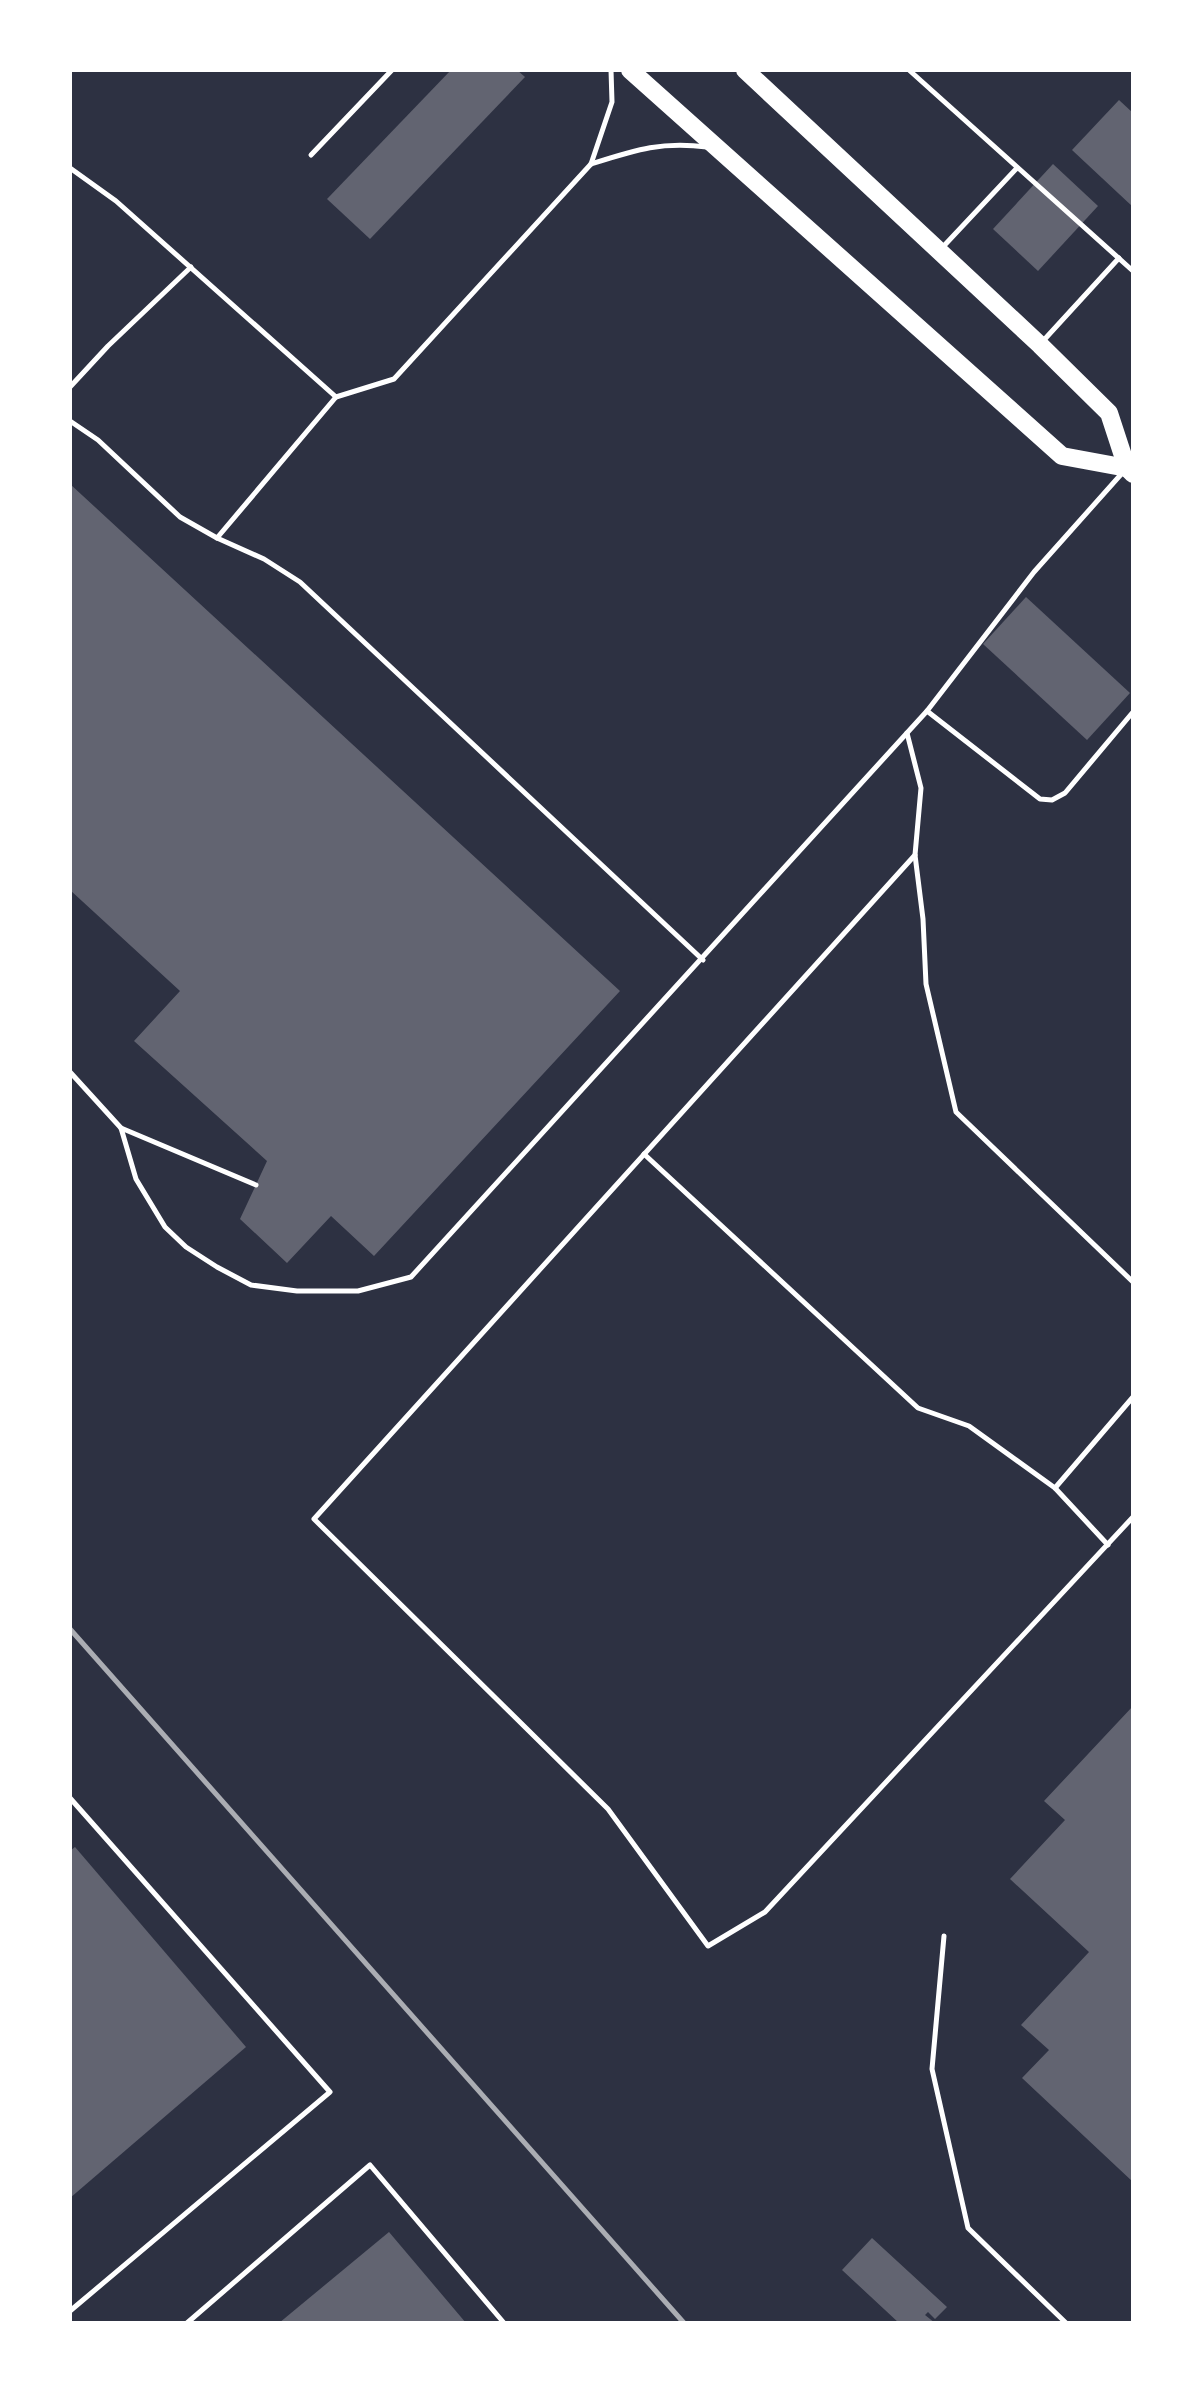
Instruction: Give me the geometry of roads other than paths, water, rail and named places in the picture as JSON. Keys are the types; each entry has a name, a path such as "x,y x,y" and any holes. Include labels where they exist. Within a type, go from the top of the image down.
{"main road":[{"path":"630,70 1062,456 1130,471"},
{"path":"745,70 1040,345 1109,413 1130,471"}],"lane":[{"path":"311,155 392,70"},
{"path":"217,538 336,397 394,379 591,164 612,102 611,70"},
{"path":"909,70 1133,271"},
{"path":"591,164 642,148 677,143 718,148"},
{"path":"70,168 116,201 336,397"},
{"path":"939,251 1017,168"},
{"path":"1040,345 1119,258"},
{"path":"70,387 108,346 191,267"},
{"path":"70,421 97,440 180,517 217,538 264,559 300,582 703,960"},
{"path":"121,1128 136,1179 164,1227 186,1247 251,1285 297,1291 358,1291 411,1277 928,711 1034,572 1130,471"},
{"path":"928,711 1040,799 1052,800 1065,793 1133,712"},
{"path":"907,733 920,788 915,855 923,919 926,984 956,1112 1133,1282"},
{"path":"915,855 314,1518 608,1809 708,1946 765,1912 1133,1517"},
{"path":"70,1072 121,1128 256,1185"},
{"path":"644,1154 918,1408 969,1426 1055,1488 1108,1545"},
{"path":"1055,1488 1133,1397"},
{"path":"70,1798 330,2092 70,2311"},
{"path":"944,1936 932,2070 968,2228 1066,2323"},
{"path":"187,2323 370,2165 504,2323"}],"railway":[{"path":"70,1629 684,2323"}]}
